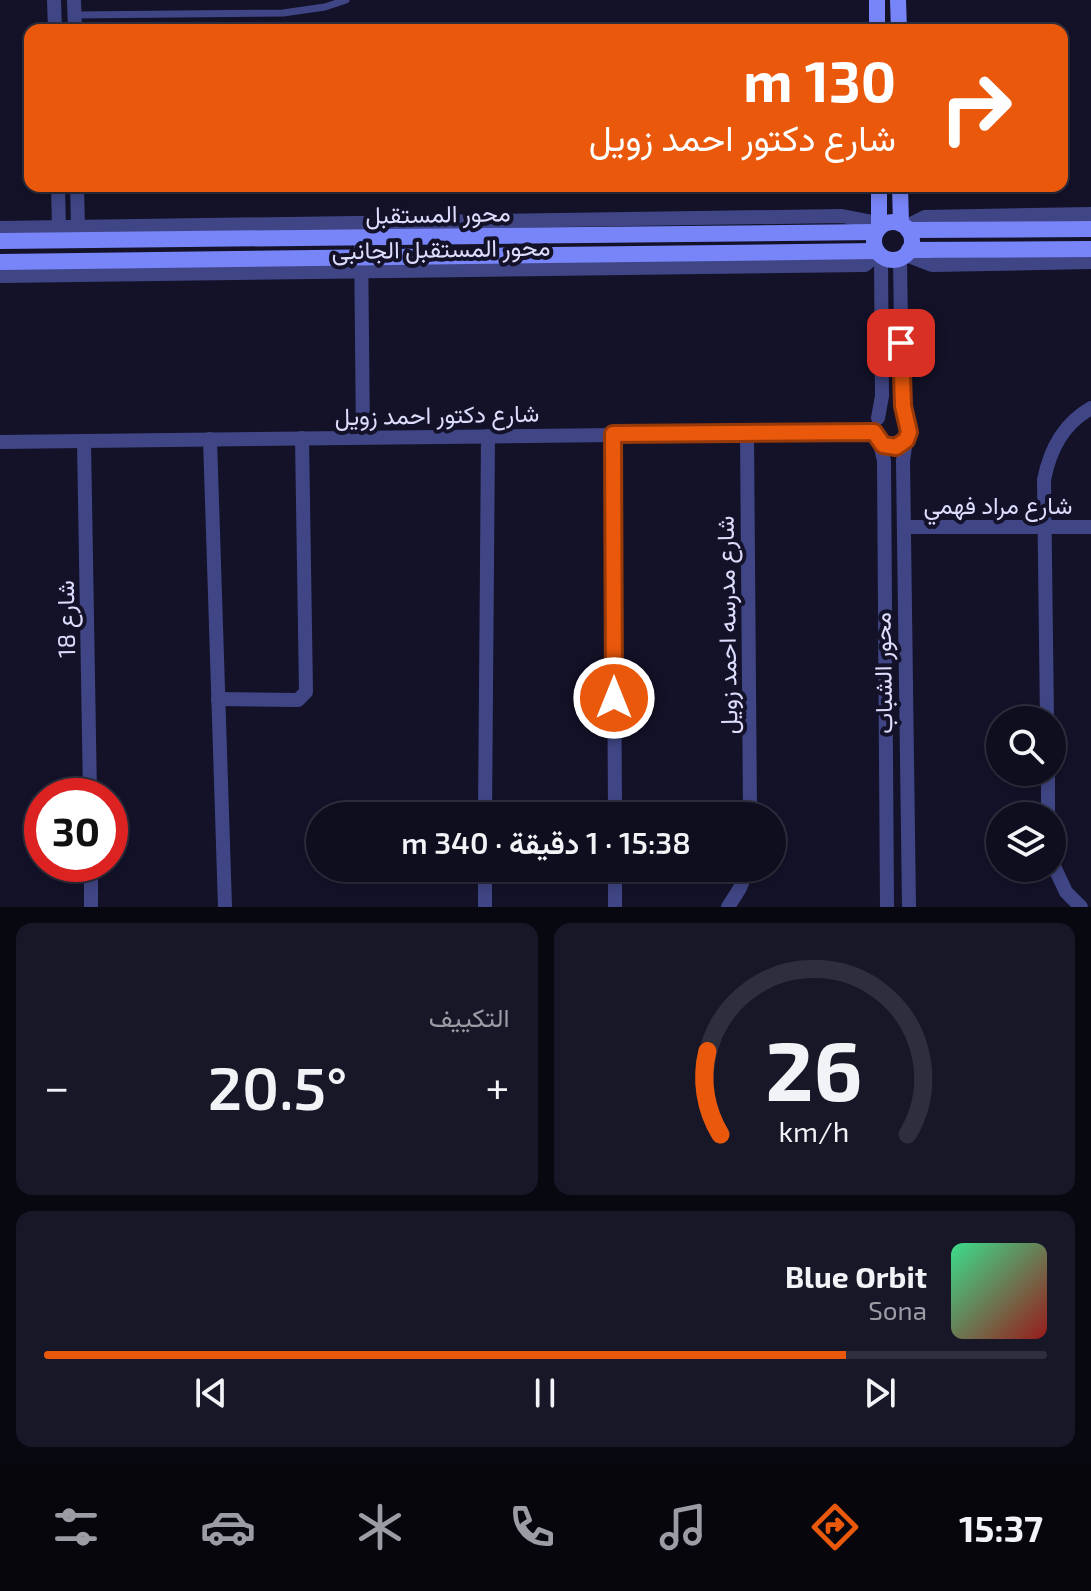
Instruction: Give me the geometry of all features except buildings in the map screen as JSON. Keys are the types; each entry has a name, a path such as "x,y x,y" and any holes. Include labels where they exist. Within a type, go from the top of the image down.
{"street":[{"path":"877,0 877,24"},
{"path":"898,0 899,24"},
{"path":"55,15 75,15"},
{"path":"58,192 59,228"},
{"path":"77,192 78,228"},
{"path":"879,192 878,229 873,241 878,254 888,260 905,255 1091,249"},
{"path":"901,192 905,227 911,238 905,255 902,398 909,432 906,440 896,447 887,447 877,431 890,412 906,420"},
{"path":"905,227 925,217 1091,214"},
{"name":"محور المستقبل الجانبى","path":"0,228 842,216 868,221 878,229"},
{"path":"878,229 889,222 905,227 1091,229"},
{"name":"محور المستقبل","path":"0,241 878,229"},
{"path":"361,238 363,437"},
{"name":"محور المستقبل","path":"0,262 361,264 878,254"},
{"name":"محور الشباب","path":"878,254 882,396 877,431 884,461 887,907"},
{"path":"905,255 932,265 1091,262"},
{"name":"محور المستقبل الجانبى","path":"0,276 361,264"},
{"path":"1047,706 1044,480 1053,448 1073,421 1091,408"},
{"name":"شارع دكتور احمد زويل","path":"0,442 877,431"},
{"name":"شارع مدرسه احمد زويل","path":"747,433 750,802"},
{"path":"613,434 615,802"},
{"path":"485,802 488,436"},
{"path":"218,699 298,700 306,692 302,438"},
{"path":"210,439 225,907"},
{"name":"محور الشباب","path":"906,440 903,461 909,907"},
{"name":"شارع 18","path":"84,441 90,778"},
{"name":"شارع مراد فهمي","path":"905,527 1091,527"},
{"path":"91,882 91,907"},
{"path":"485,882 485,907"},
{"path":"615,882 615,907"},
{"path":"728,907 742,882"},
{"path":"1061,882 1066,892 1081,907"}],"lane":[{"path":"75,15 283,13 325,7 346,0"}],"route":[{"path":"614,698 613,434 874,432 883,445 896,447 906,440 909,432 903,406 901,343"}]}
